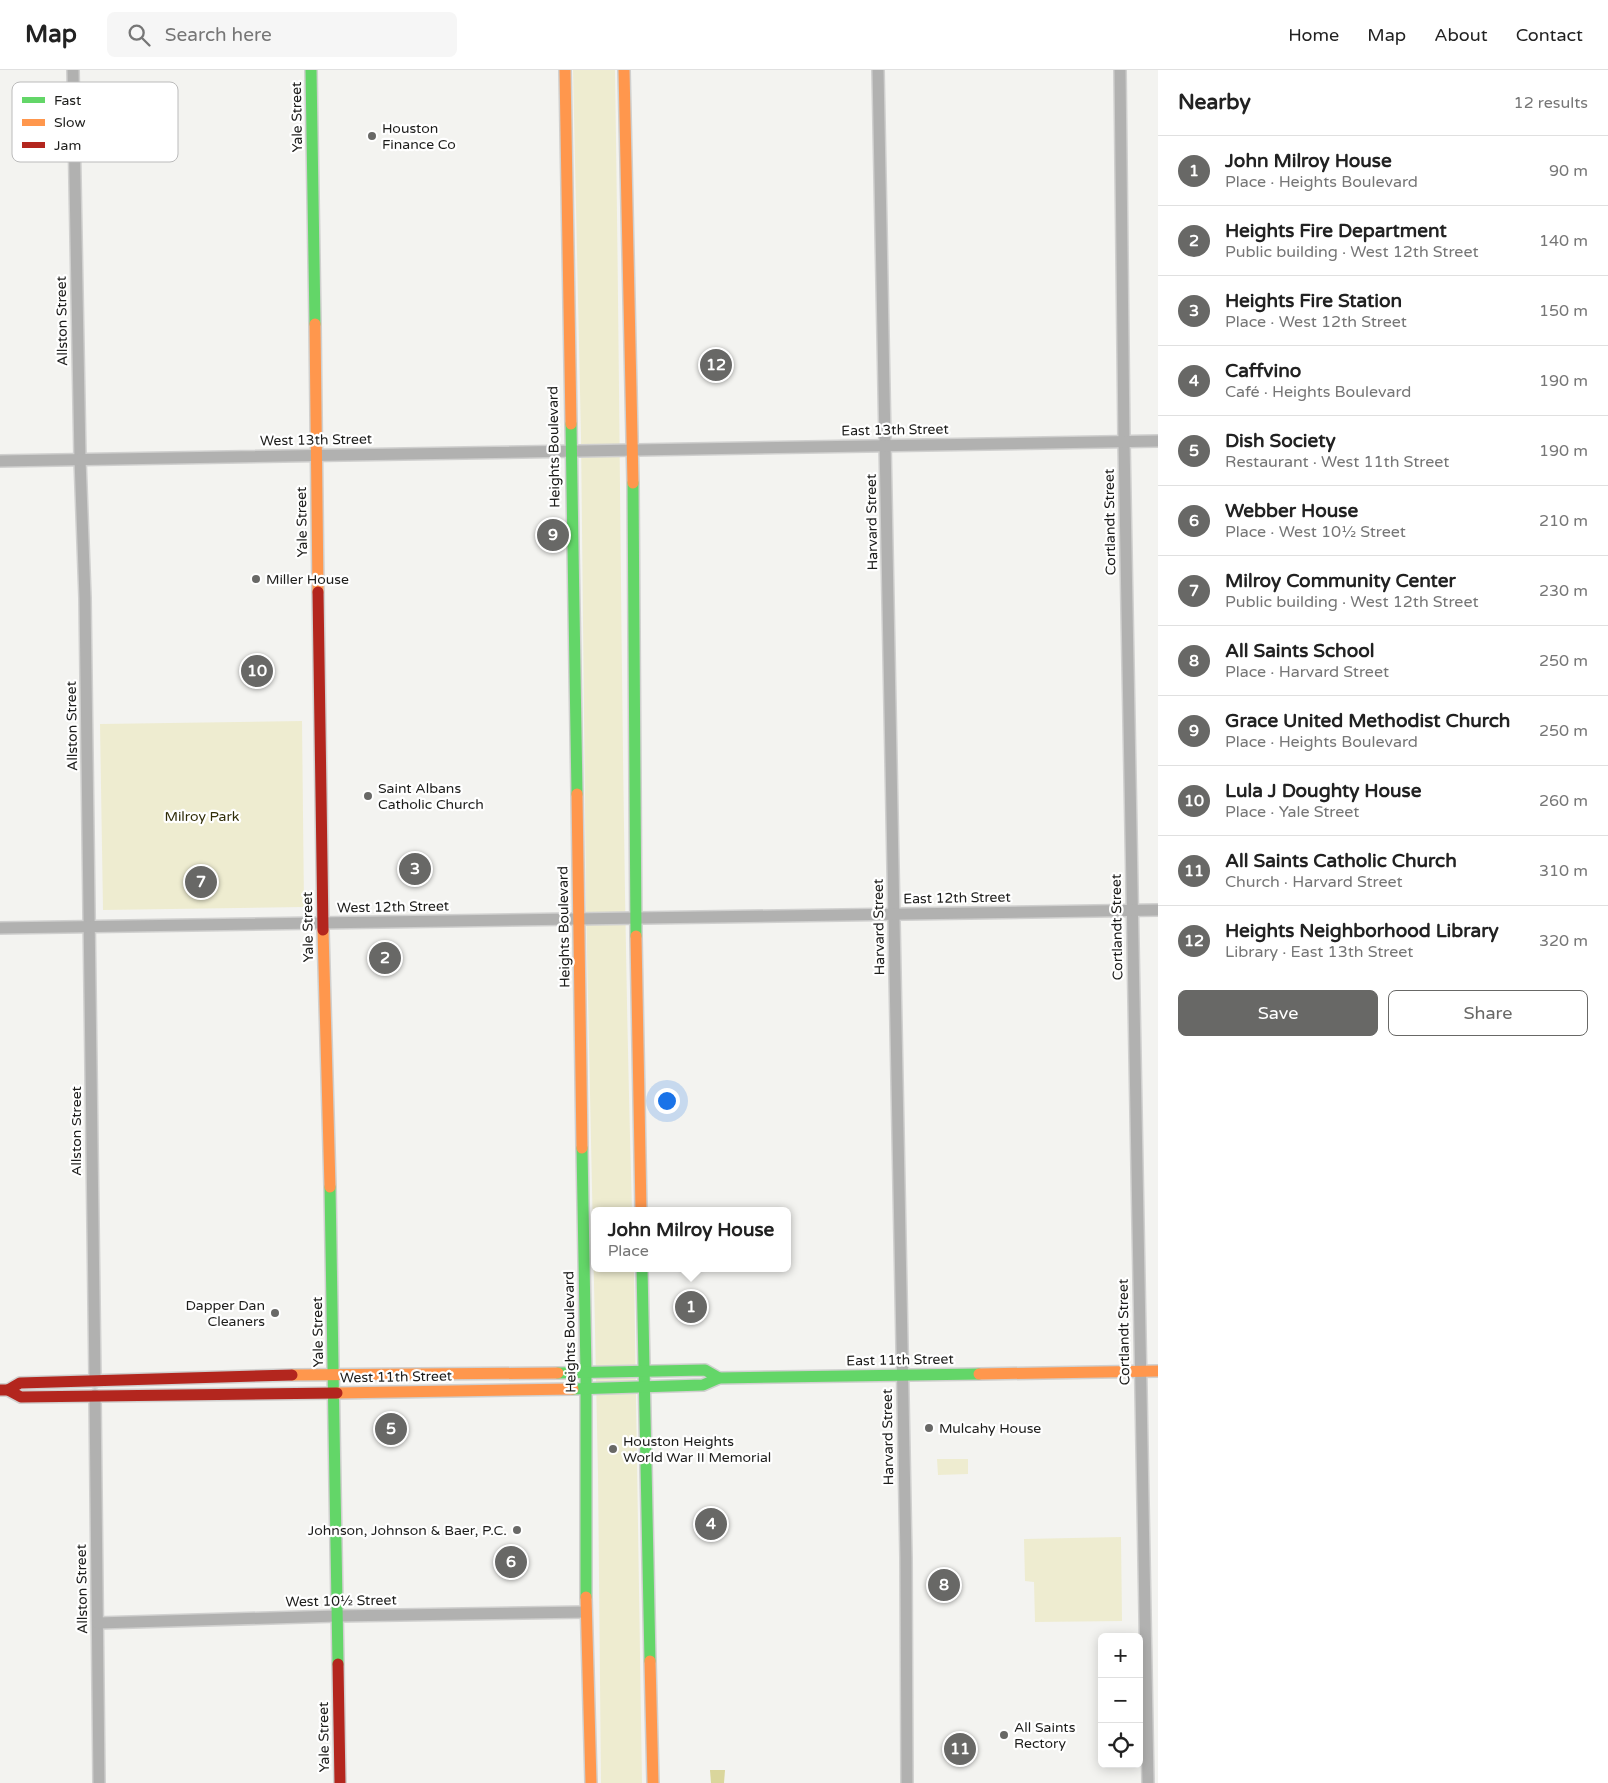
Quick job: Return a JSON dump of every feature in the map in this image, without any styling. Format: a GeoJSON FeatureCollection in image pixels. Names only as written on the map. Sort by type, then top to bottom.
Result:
{"type":"FeatureCollection","features":[{"type":"Feature","properties":{"kind":"main road","name":"Yale Street"},"geometry":{"type":"LineString","coordinates":[[311,70],[323,922],[334,1374],[340,1783]]}},
{"type":"Feature","properties":{"kind":"main road","name":"Heights Boulevard"},"geometry":{"type":"LineString","coordinates":[[565,70],[586,1373],[586,1612],[591,1783]]}},
{"type":"Feature","properties":{"kind":"main road"},"geometry":{"type":"LineString","coordinates":[[624,70],[634,450],[636,919],[641,1207]]}},
{"type":"Feature","properties":{"kind":"main road"},"geometry":{"type":"LineString","coordinates":[[642,1272],[653,1783]]}},
{"type":"Feature","properties":{"kind":"main road","name":"West 11th Street"},"geometry":{"type":"LineString","coordinates":[[4,1390],[20,1383],[212,1376],[586,1373],[705,1370],[719,1378]]}},
{"type":"Feature","properties":{"kind":"main road","name":"East 11th Street"},"geometry":{"type":"LineString","coordinates":[[644,1386],[703,1385],[719,1378],[1158,1370]]}},
{"type":"Feature","properties":{"kind":"main road","name":"West 11th Street"},"geometry":{"type":"LineString","coordinates":[[4,1390],[21,1396],[586,1389],[644,1386]]}},
{"type":"Feature","properties":{"kind":"street","name":"Harvard Street"},"geometry":{"type":"LineString","coordinates":[[878,70],[902,1374],[907,1783]]}},
{"type":"Feature","properties":{"kind":"street","name":"Cortlandt Street"},"geometry":{"type":"LineString","coordinates":[[1120,70],[1124,441],[1148,1783]]}},
{"type":"Feature","properties":{"kind":"street","name":"Allston Street"},"geometry":{"type":"LineString","coordinates":[[75,162],[80,460],[85,598],[94,1381]]}},
{"type":"Feature","properties":{"kind":"street","name":"East 13th Street"},"geometry":{"type":"LineString","coordinates":[[634,450],[1158,441]]}},
{"type":"Feature","properties":{"kind":"street","name":"West 13th Street"},"geometry":{"type":"LineString","coordinates":[[0,461],[634,450]]}},
{"type":"Feature","properties":{"kind":"street","name":"East 12th Street"},"geometry":{"type":"LineString","coordinates":[[636,919],[1158,910]]}},
{"type":"Feature","properties":{"kind":"street","name":"West 12th Street"},"geometry":{"type":"LineString","coordinates":[[0,928],[636,919]]}},
{"type":"Feature","properties":{"kind":"street","name":"Allston Street"},"geometry":{"type":"LineString","coordinates":[[95,1395],[98,1783]]}},
{"type":"Feature","properties":{"kind":"street","name":"West 10½ Street"},"geometry":{"type":"LineString","coordinates":[[98,1623],[338,1616],[586,1612]]}},
{"type":"Feature","properties":{"kind":"green space"},"geometry":{"type":"Polygon","coordinates":[[[573,70],[615,70],[623,783],[632,1207],[592,1207],[586,903],[581,436],[573,70]]]}},
{"type":"Feature","properties":{"kind":"green space","name":"Milroy Park"},"geometry":{"type":"Polygon","coordinates":[[[302,721],[304,907],[103,910],[100,724],[302,721]]]}},
{"type":"Feature","properties":{"kind":"green space"},"geometry":{"type":"Polygon","coordinates":[[[594,1272],[634,1272],[642,1783],[601,1783],[594,1272]]]}},
{"type":"Feature","properties":{"kind":"green space"},"geometry":{"type":"Polygon","coordinates":[[[937,1459],[968,1459],[968,1474],[938,1475],[937,1459]]]}},
{"type":"Feature","properties":{"kind":"green space"},"geometry":{"type":"Polygon","coordinates":[[[1121,1537],[1122,1621],[1035,1622],[1034,1582],[1025,1581],[1024,1539],[1121,1537]]]}},
{"type":"Feature","properties":{"kind":"shaded area"},"geometry":{"type":"Polygon","coordinates":[[[710,1770],[725,1770],[724,1783],[711,1783],[710,1770]]]}},
{"type":"Feature","properties":{"kind":"traffic: fast"},"geometry":{"type":"LineString","coordinates":[[311,70],[315,324]]}},
{"type":"Feature","properties":{"kind":"traffic: fast"},"geometry":{"type":"LineString","coordinates":[[571,424],[577,794]]}},
{"type":"Feature","properties":{"kind":"traffic: fast"},"geometry":{"type":"LineString","coordinates":[[633,483],[636,936]]}},
{"type":"Feature","properties":{"kind":"traffic: fast"},"geometry":{"type":"LineString","coordinates":[[582,1148],[586,1373],[586,1597]]}},
{"type":"Feature","properties":{"kind":"traffic: fast"},"geometry":{"type":"LineString","coordinates":[[330,1187],[338,1664]]}},
{"type":"Feature","properties":{"kind":"traffic: fast"},"geometry":{"type":"LineString","coordinates":[[642,1272],[650,1661]]}},
{"type":"Feature","properties":{"kind":"traffic: fast"},"geometry":{"type":"LineString","coordinates":[[558,1373],[705,1370],[719,1378]]}},
{"type":"Feature","properties":{"kind":"traffic: fast"},"geometry":{"type":"LineString","coordinates":[[573,1389],[703,1385],[719,1378],[979,1374]]}},
{"type":"Feature","properties":{"kind":"traffic: slow"},"geometry":{"type":"LineString","coordinates":[[565,70],[571,424]]}},
{"type":"Feature","properties":{"kind":"traffic: slow"},"geometry":{"type":"LineString","coordinates":[[624,70],[633,483]]}},
{"type":"Feature","properties":{"kind":"traffic: slow"},"geometry":{"type":"LineString","coordinates":[[315,324],[318,592]]}},
{"type":"Feature","properties":{"kind":"traffic: slow"},"geometry":{"type":"LineString","coordinates":[[577,794],[582,1148]]}},
{"type":"Feature","properties":{"kind":"traffic: slow"},"geometry":{"type":"LineString","coordinates":[[323,930],[330,1187]]}},
{"type":"Feature","properties":{"kind":"traffic: slow"},"geometry":{"type":"LineString","coordinates":[[636,936],[641,1207]]}},
{"type":"Feature","properties":{"kind":"traffic: slow"},"geometry":{"type":"LineString","coordinates":[[979,1374],[1158,1371]]}},
{"type":"Feature","properties":{"kind":"traffic: slow"},"geometry":{"type":"LineString","coordinates":[[292,1375],[558,1373]]}},
{"type":"Feature","properties":{"kind":"traffic: slow"},"geometry":{"type":"LineString","coordinates":[[337,1393],[573,1389]]}},
{"type":"Feature","properties":{"kind":"traffic: slow"},"geometry":{"type":"LineString","coordinates":[[586,1597],[591,1783]]}},
{"type":"Feature","properties":{"kind":"traffic: slow"},"geometry":{"type":"LineString","coordinates":[[650,1661],[653,1783]]}},
{"type":"Feature","properties":{"kind":"traffic: jam"},"geometry":{"type":"LineString","coordinates":[[318,592],[323,930]]}},
{"type":"Feature","properties":{"kind":"traffic: jam"},"geometry":{"type":"LineString","coordinates":[[8,1390],[20,1383],[292,1375]]}},
{"type":"Feature","properties":{"kind":"traffic: jam"},"geometry":{"type":"LineString","coordinates":[[0,1390],[8,1390],[21,1397],[337,1393]]}},
{"type":"Feature","properties":{"kind":"traffic: jam"},"geometry":{"type":"LineString","coordinates":[[338,1664],[340,1783]]}},
{"type":"Feature","properties":{"kind":"place","name":"Houston Finance Co"},"geometry":{"type":"Point","coordinates":[372,136]}},
{"type":"Feature","properties":{"kind":"place","name":"Heights Neighborhood Library"},"geometry":{"type":"Point","coordinates":[716,365]}},
{"type":"Feature","properties":{"kind":"place","name":"Grace United Methodist Church"},"geometry":{"type":"Point","coordinates":[553,535]}},
{"type":"Feature","properties":{"kind":"place","name":"Miller House"},"geometry":{"type":"Point","coordinates":[256,579]}},
{"type":"Feature","properties":{"kind":"place","name":"Lula J Doughty House"},"geometry":{"type":"Point","coordinates":[257,671]}},
{"type":"Feature","properties":{"kind":"place","name":"Saint Albans Catholic Church"},"geometry":{"type":"Point","coordinates":[368,796]}},
{"type":"Feature","properties":{"kind":"place","name":"Heights Fire Station"},"geometry":{"type":"Point","coordinates":[415,869]}},
{"type":"Feature","properties":{"kind":"place","name":"Milroy Community Center"},"geometry":{"type":"Point","coordinates":[201,882]}},
{"type":"Feature","properties":{"kind":"place","name":"Heights Fire Department"},"geometry":{"type":"Point","coordinates":[385,958]}},
{"type":"Feature","properties":{"kind":"place","name":"John Milroy House"},"geometry":{"type":"Point","coordinates":[691,1307]}},
{"type":"Feature","properties":{"kind":"place","name":"Dapper Dan Cleaners"},"geometry":{"type":"Point","coordinates":[275,1313]}},
{"type":"Feature","properties":{"kind":"place","name":"Mulcahy House"},"geometry":{"type":"Point","coordinates":[929,1428]}},
{"type":"Feature","properties":{"kind":"place","name":"Dish Society"},"geometry":{"type":"Point","coordinates":[391,1429]}},
{"type":"Feature","properties":{"kind":"place","name":"Houston Heights World War II Memorial"},"geometry":{"type":"Point","coordinates":[613,1449]}},
{"type":"Feature","properties":{"kind":"place","name":"Caffvino"},"geometry":{"type":"Point","coordinates":[711,1524]}},
{"type":"Feature","properties":{"kind":"place","name":"Johnson, Johnson & Baer, P.C."},"geometry":{"type":"Point","coordinates":[517,1530]}},
{"type":"Feature","properties":{"kind":"place","name":"Webber House"},"geometry":{"type":"Point","coordinates":[511,1562]}},
{"type":"Feature","properties":{"kind":"place","name":"All Saints School"},"geometry":{"type":"Point","coordinates":[944,1585]}},
{"type":"Feature","properties":{"kind":"place","name":"All Saints Rectory"},"geometry":{"type":"Point","coordinates":[1004,1735]}},
{"type":"Feature","properties":{"kind":"place","name":"All Saints Catholic Church"},"geometry":{"type":"Point","coordinates":[960,1749]}}]}
